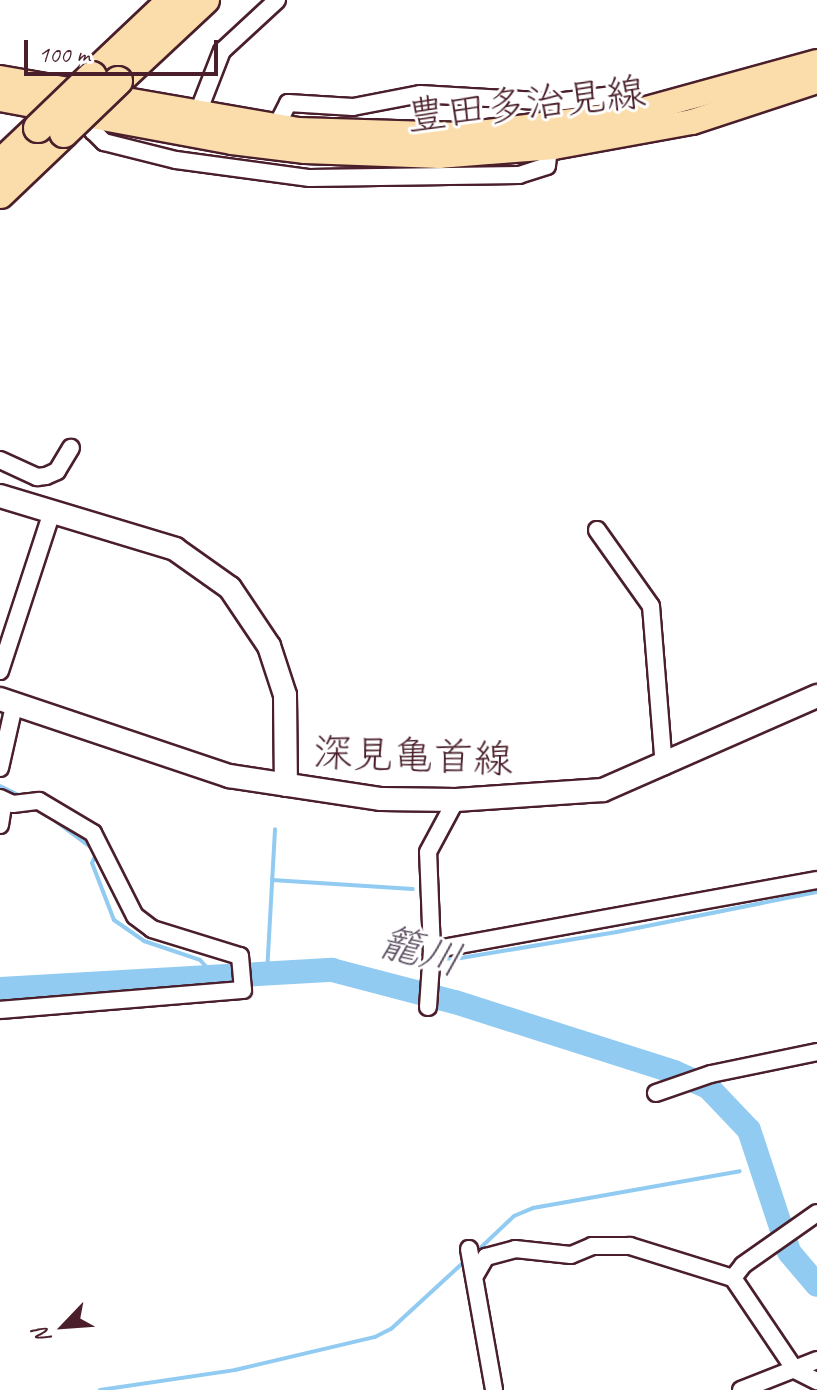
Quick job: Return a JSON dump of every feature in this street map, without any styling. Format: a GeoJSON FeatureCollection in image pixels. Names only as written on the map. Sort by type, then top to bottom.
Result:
{"type":"FeatureCollection","features":[{"type":"Feature","properties":{"kind":"highway"},"geometry":{"type":"LineString","coordinates":[[98,77],[156,0]]}},
{"type":"Feature","properties":{"kind":"highway"},"geometry":{"type":"LineString","coordinates":[[0,164],[41,132],[172,0]]}},
{"type":"Feature","properties":{"kind":"highway"},"geometry":{"type":"LineString","coordinates":[[98,77],[205,0]]}},
{"type":"Feature","properties":{"kind":"highway"},"geometry":{"type":"LineString","coordinates":[[0,194],[41,132]]}},
{"type":"Feature","properties":{"kind":"main road","name":"豊田多治見線"},"geometry":{"type":"LineString","coordinates":[[0,78],[276,127],[463,135],[628,114],[817,62]]}},
{"type":"Feature","properties":{"kind":"main road","name":"豊田多治見線"},"geometry":{"type":"LineString","coordinates":[[0,99],[97,118],[305,151],[439,156],[549,147],[705,119],[817,81]]}},
{"type":"Feature","properties":{"kind":"main road"},"geometry":{"type":"LineString","coordinates":[[0,496],[175,549],[230,588],[269,646],[285,695],[286,785]]}},
{"type":"Feature","properties":{"kind":"main road","name":"深見亀首線"},"geometry":{"type":"LineString","coordinates":[[7,702],[190,765],[286,785],[381,799],[456,800],[603,790],[664,766],[817,696]]}},
{"type":"Feature","properties":{"kind":"street"},"geometry":{"type":"LineString","coordinates":[[197,115],[222,51],[277,0]]}},
{"type":"Feature","properties":{"kind":"street"},"geometry":{"type":"LineString","coordinates":[[276,127],[288,103],[353,107],[420,94],[556,102],[613,95],[628,114]]}},
{"type":"Feature","properties":{"kind":"street"},"geometry":{"type":"LineString","coordinates":[[0,460],[46,476],[57,471],[71,448]]}},
{"type":"Feature","properties":{"kind":"street"},"geometry":{"type":"LineString","coordinates":[[0,671],[52,512]]}},
{"type":"Feature","properties":{"kind":"street"},"geometry":{"type":"LineString","coordinates":[[597,530],[651,606],[664,766]]}},
{"type":"Feature","properties":{"kind":"street"},"geometry":{"type":"LineString","coordinates":[[0,768],[7,702]]}},
{"type":"Feature","properties":{"kind":"street"},"geometry":{"type":"LineString","coordinates":[[427,1005],[432,950],[428,852],[456,800]]}},
{"type":"Feature","properties":{"kind":"street"},"geometry":{"type":"LineString","coordinates":[[0,825],[6,801],[39,801],[93,833],[125,903],[152,929],[240,956],[243,990],[0,1010]]}},
{"type":"Feature","properties":{"kind":"street"},"geometry":{"type":"LineString","coordinates":[[432,950],[817,880]]}},
{"type":"Feature","properties":{"kind":"street"},"geometry":{"type":"LineString","coordinates":[[656,1093],[711,1074],[817,1052]]}},
{"type":"Feature","properties":{"kind":"street"},"geometry":{"type":"LineString","coordinates":[[733,1278],[817,1213]]}},
{"type":"Feature","properties":{"kind":"street"},"geometry":{"type":"LineString","coordinates":[[475,1270],[486,1257],[515,1249],[571,1255],[592,1246],[630,1246],[733,1278],[795,1370],[817,1381]]}},
{"type":"Feature","properties":{"kind":"street"},"geometry":{"type":"LineString","coordinates":[[469,1249],[494,1390]]}},
{"type":"Feature","properties":{"kind":"street"},"geometry":{"type":"LineString","coordinates":[[741,1390],[817,1360]]}},
{"type":"Feature","properties":{"kind":"waterway"},"geometry":{"type":"LineString","coordinates":[[0,786],[23,797]]}},
{"type":"Feature","properties":{"kind":"waterway"},"geometry":{"type":"LineString","coordinates":[[46,814],[97,852],[92,863],[114,920],[144,941],[200,960],[214,975]]}},
{"type":"Feature","properties":{"kind":"waterway"},"geometry":{"type":"LineString","coordinates":[[267,973],[275,829]]}},
{"type":"Feature","properties":{"kind":"waterway"},"geometry":{"type":"LineString","coordinates":[[272,880],[413,889]]}},
{"type":"Feature","properties":{"kind":"waterway"},"geometry":{"type":"LineString","coordinates":[[438,958],[455,959],[617,932],[817,892]]}},
{"type":"Feature","properties":{"kind":"waterway","name":"籠川"},"geometry":{"type":"LineString","coordinates":[[0,989],[332,970],[455,1002],[674,1072],[708,1087],[749,1130],[789,1252],[817,1285]]}},
{"type":"Feature","properties":{"kind":"waterway"},"geometry":{"type":"LineString","coordinates":[[474,1254],[514,1216],[533,1208],[740,1171]]}},
{"type":"Feature","properties":{"kind":"waterway"},"geometry":{"type":"LineString","coordinates":[[100,1390],[235,1370],[375,1337],[391,1329],[467,1259]]}}]}
